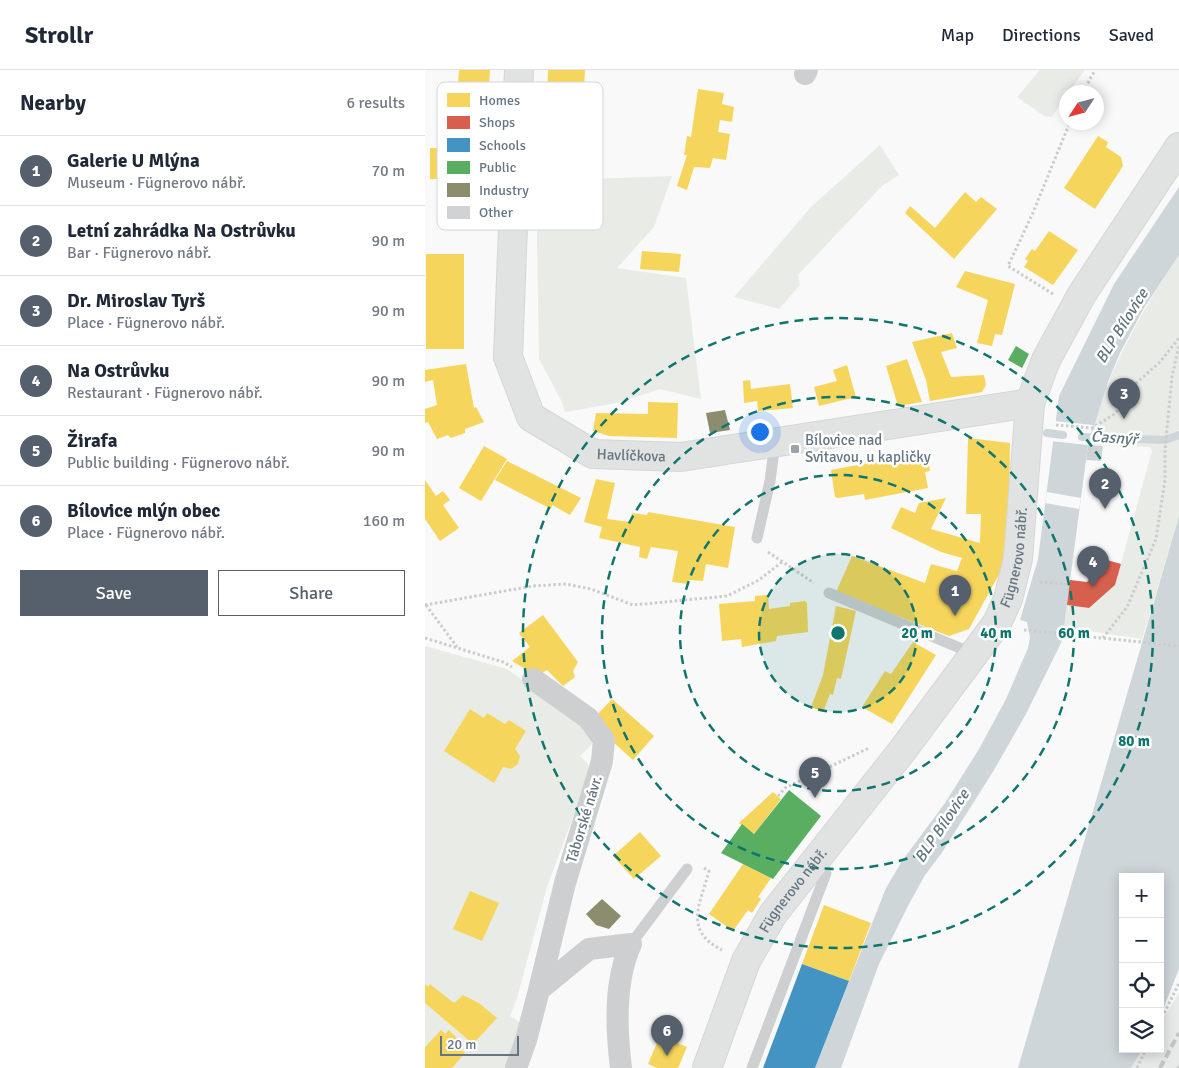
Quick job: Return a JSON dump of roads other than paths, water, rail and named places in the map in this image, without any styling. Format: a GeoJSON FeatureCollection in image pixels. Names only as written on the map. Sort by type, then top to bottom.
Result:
{"type":"FeatureCollection","features":[{"type":"Feature","properties":{"kind":"main road","name":"Fügnerovo nábř."},"geometry":{"type":"LineString","coordinates":[[707,1068],[746,961],[773,914],[997,623],[1008,599],[1015,574],[1030,403],[1046,360],[1082,294],[1179,147]]}},
{"type":"Feature","properties":{"kind":"main road","name":"Havlíčkova"},"geometry":{"type":"LineString","coordinates":[[513,230],[508,357],[531,417],[593,454],[681,457],[1030,403]]}},
{"type":"Feature","properties":{"kind":"street","name":"Táborské návr."},"geometry":{"type":"LineString","coordinates":[[516,1068],[526,1040],[565,883],[601,761],[604,740],[588,718],[533,678]]}},
{"type":"Feature","properties":{"kind":"street"},"geometry":{"type":"LineString","coordinates":[[539,990],[589,949],[631,944]]}},
{"type":"Feature","properties":{"kind":"street"},"geometry":{"type":"LineString","coordinates":[[621,1068],[618,1003],[624,959],[631,944]]}},
{"type":"Feature","properties":{"kind":"lane"},"geometry":{"type":"LineString","coordinates":[[757,538],[770,481],[775,441]]}},
{"type":"Feature","properties":{"kind":"lane"},"geometry":{"type":"LineString","coordinates":[[829,593],[974,654]]}},
{"type":"Feature","properties":{"kind":"lane"},"geometry":{"type":"LineString","coordinates":[[752,1068],[826,873],[818,857]]}},
{"type":"Feature","properties":{"kind":"lane"},"geometry":{"type":"LineString","coordinates":[[631,944],[684,873]]}},
{"type":"Feature","properties":{"kind":"water","name":"BLP Bílovice"},"geometry":{"type":"Polygon","coordinates":[[[1179,187],[1179,255],[1144,308],[1120,353],[1108,382],[1088,445],[1062,641],[1026,714],[994,770],[941,854],[925,875],[909,904],[879,964],[841,1068],[815,1068],[886,888],[902,861],[945,803],[979,749],[1006,699],[1028,648],[1030,638],[1027,622],[1020,620],[1038,559],[1059,396],[1114,284],[1179,187]]]}},
{"type":"Feature","properties":{"kind":"water"},"geometry":{"type":"Polygon","coordinates":[[[1179,516],[1179,969],[1164,1007],[1164,873],[1119,873],[1119,1053],[1140,1053],[1131,1068],[1018,1068],[1179,516]]]}},
{"type":"Feature","properties":{"kind":"waterway","name":"Časnýř"},"geometry":{"type":"LineString","coordinates":[[1047,433],[1063,435]]}},
{"type":"Feature","properties":{"kind":"waterway","name":"Časnýř"},"geometry":{"type":"LineString","coordinates":[[1082,437],[1165,440],[1179,435]]}},
{"type":"Feature","properties":{"kind":"railway"},"geometry":{"type":"LineString","coordinates":[[1160,1068],[1179,1033]]}},
{"type":"Feature","properties":{"kind":"place","name":"Dr. Miroslav Tyrš"},"geometry":{"type":"Point","coordinates":[1124,419]}},
{"type":"Feature","properties":{"kind":"place","name":"Bílovice nad Svitavou, u kapličky"},"geometry":{"type":"Point","coordinates":[795,449]}},
{"type":"Feature","properties":{"kind":"place","name":"Letní zahrádka Na Ostrůvku"},"geometry":{"type":"Point","coordinates":[1105,509]}},
{"type":"Feature","properties":{"kind":"place","name":"Na Ostrůvku"},"geometry":{"type":"Point","coordinates":[1093,587]}},
{"type":"Feature","properties":{"kind":"place","name":"Galerie U Mlýna"},"geometry":{"type":"Point","coordinates":[955,616]}},
{"type":"Feature","properties":{"kind":"place","name":"Žirafa"},"geometry":{"type":"Point","coordinates":[815,798]}},
{"type":"Feature","properties":{"kind":"place","name":"Bílovice mlýn obec"},"geometry":{"type":"Point","coordinates":[667,1056]}}]}
